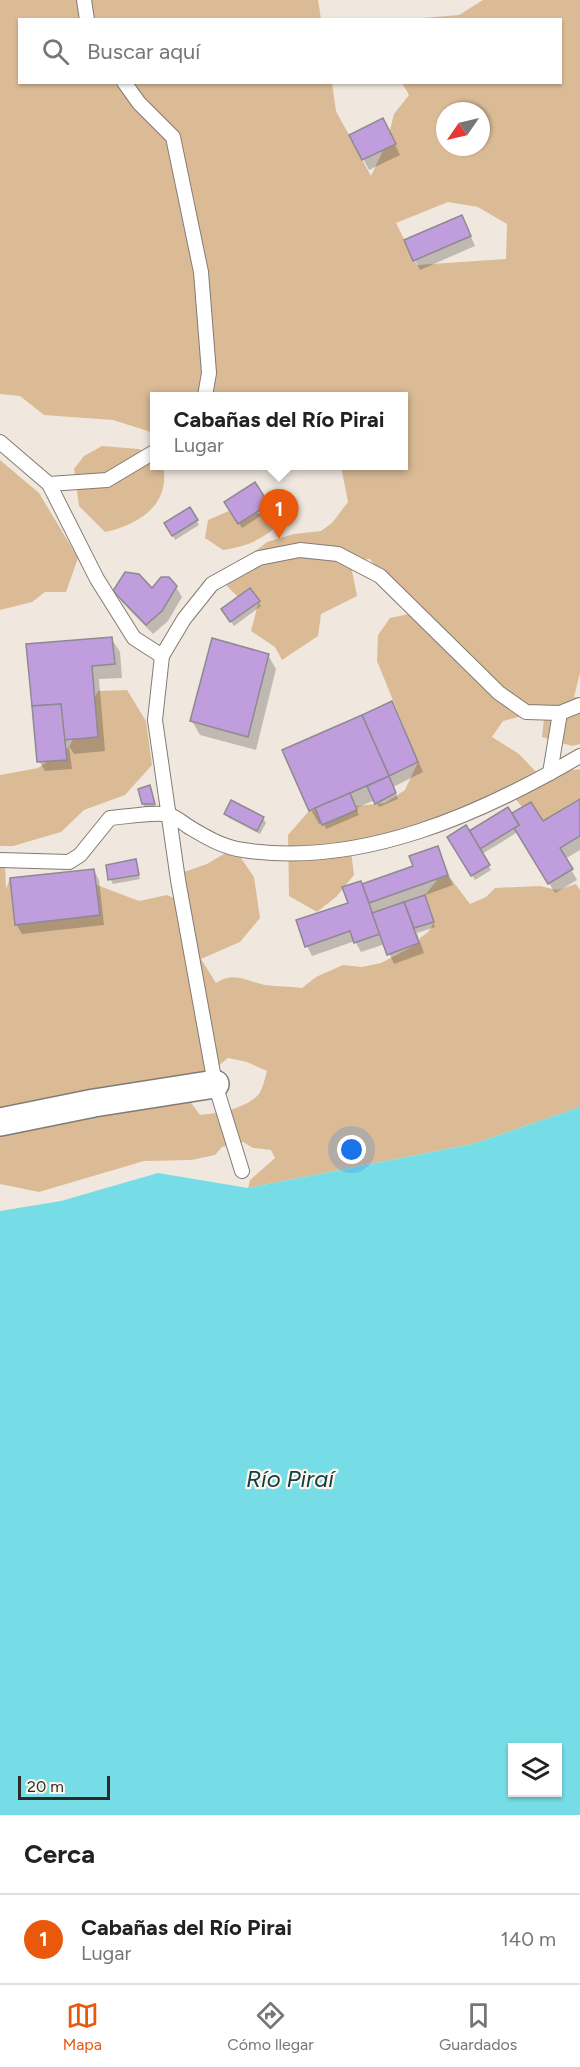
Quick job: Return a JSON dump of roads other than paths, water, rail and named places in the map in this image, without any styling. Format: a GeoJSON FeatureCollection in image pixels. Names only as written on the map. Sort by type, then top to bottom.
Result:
{"type":"FeatureCollection","features":[{"type":"Feature","properties":{"kind":"street"},"geometry":{"type":"LineString","coordinates":[[0,1122],[214,1084]]}},
{"type":"Feature","properties":{"kind":"lane"},"geometry":{"type":"LineString","coordinates":[[84,0],[87,18]]}},
{"type":"Feature","properties":{"kind":"lane"},"geometry":{"type":"LineString","coordinates":[[125,84],[139,103],[173,137],[201,272],[209,373],[206,392]]}},
{"type":"Feature","properties":{"kind":"lane"},"geometry":{"type":"LineString","coordinates":[[0,442],[49,484],[97,579],[134,638],[162,656]]}},
{"type":"Feature","properties":{"kind":"lane"},"geometry":{"type":"LineString","coordinates":[[49,484],[107,480],[150,454]]}},
{"type":"Feature","properties":{"kind":"lane"},"geometry":{"type":"LineString","coordinates":[[242,1171],[214,1084],[168,814],[155,720],[162,656],[184,619],[212,584],[259,558],[300,550],[339,554],[380,576],[499,693],[526,712],[560,713],[580,705]]}},
{"type":"Feature","properties":{"kind":"lane"},"geometry":{"type":"LineString","coordinates":[[550,774],[560,713]]}},
{"type":"Feature","properties":{"kind":"lane"},"geometry":{"type":"LineString","coordinates":[[0,860],[69,862],[80,855],[110,818],[168,814],[211,840],[232,848],[276,855],[367,846],[431,826],[501,798],[550,774],[580,756]]}},
{"type":"Feature","properties":{"kind":"water","name":"Río Piraí"},"geometry":{"type":"Polygon","coordinates":[[[580,1107],[580,1815],[0,1815],[0,1211],[61,1201],[158,1173],[248,1188],[473,1144],[580,1107]]]}},
{"type":"Feature","properties":{"kind":"place","name":"Cabañas del Río Pirai"},"geometry":{"type":"Point","coordinates":[279,539]}}]}
